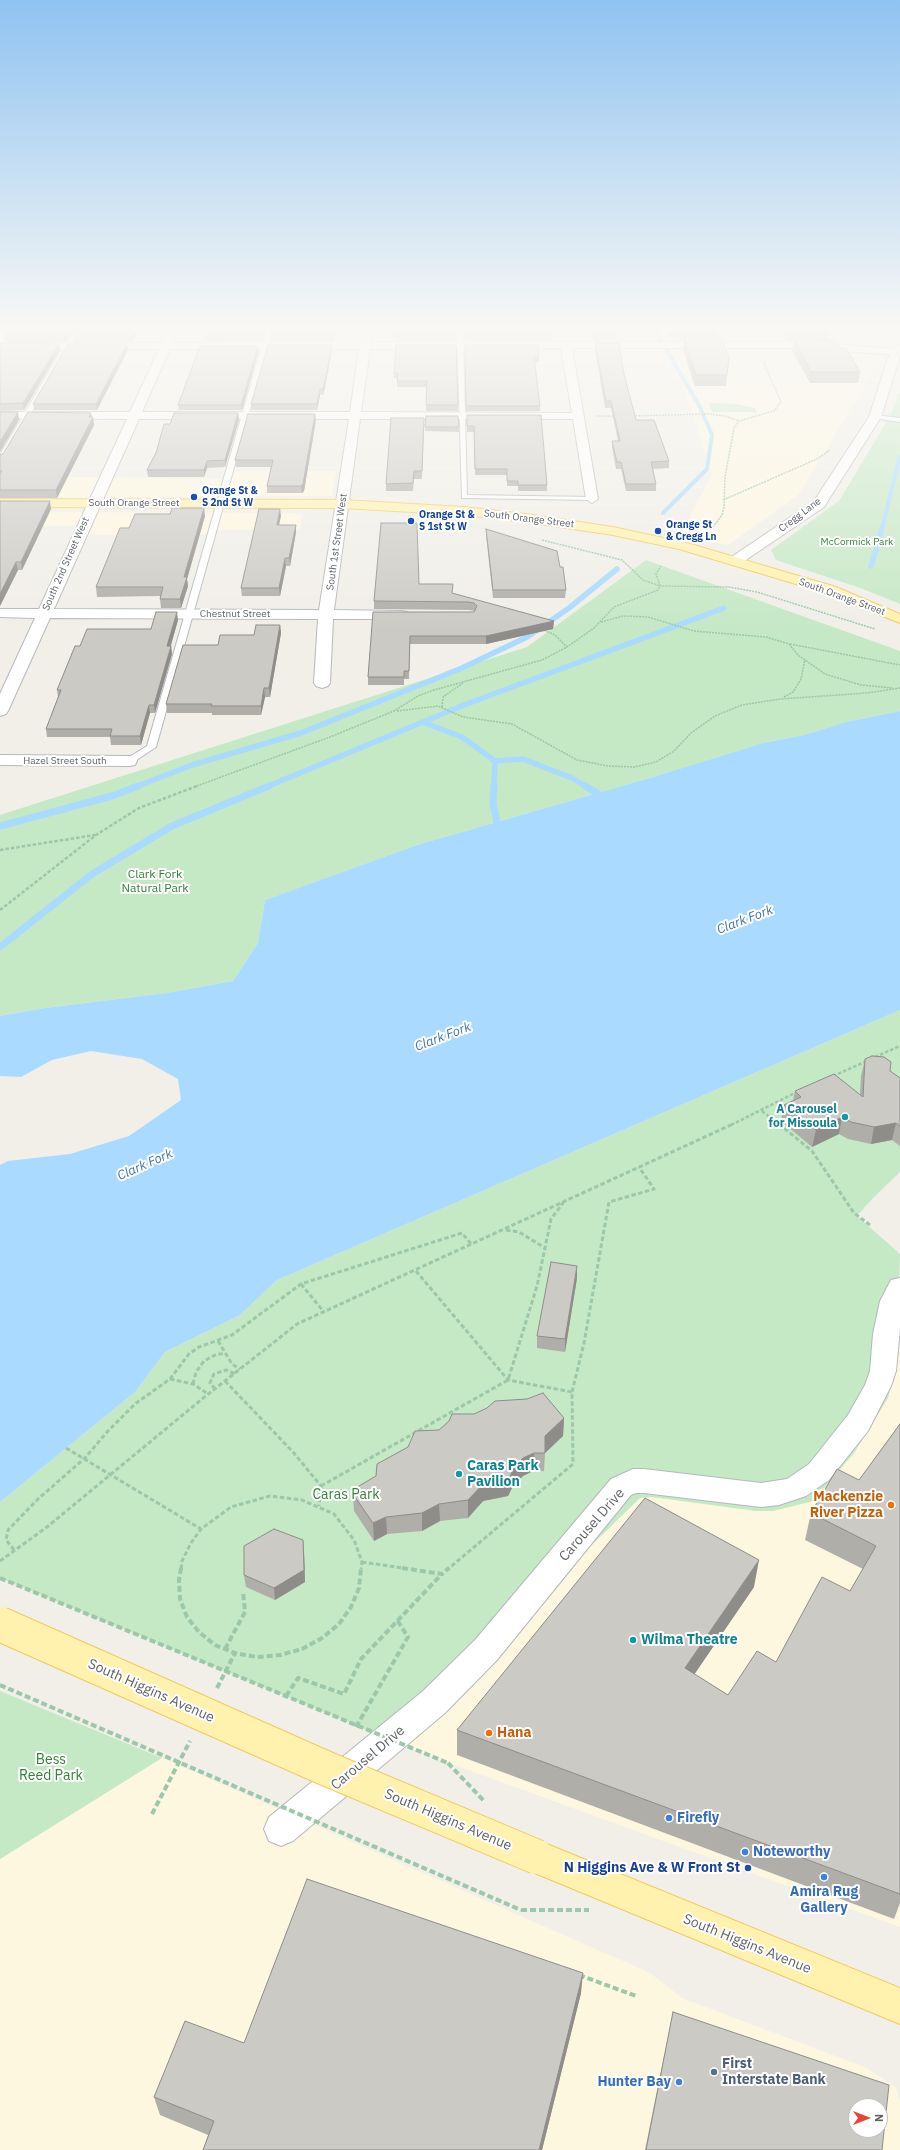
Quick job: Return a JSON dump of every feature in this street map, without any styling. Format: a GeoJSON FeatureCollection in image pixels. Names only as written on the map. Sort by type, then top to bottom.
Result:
{"type":"FeatureCollection","features":[{"type":"Feature","properties":{"kind":"main road","name":"South Orange Street"},"geometry":{"type":"LineString","coordinates":[[0,503],[343,504],[464,511],[575,525],[682,546],[735,561],[831,590],[900,619]]}},
{"type":"Feature","properties":{"kind":"main road","name":"South Higgins Avenue"},"geometry":{"type":"LineString","coordinates":[[0,1624],[325,1768],[900,2006]]}},
{"type":"Feature","properties":{"kind":"street","name":"South 2nd Street West"},"geometry":{"type":"LineString","coordinates":[[0,711],[128,431]]}},
{"type":"Feature","properties":{"kind":"street","name":"South 1st Street West"},"geometry":{"type":"LineString","coordinates":[[322,683],[326,615],[343,504],[352,431]]}},
{"type":"Feature","properties":{"kind":"street"},"geometry":{"type":"LineString","coordinates":[[581,431],[592,499]]}},
{"type":"Feature","properties":{"kind":"street","name":"Cregg Lane"},"geometry":{"type":"LineString","coordinates":[[735,561],[819,504],[866,431]]}},
{"type":"Feature","properties":{"kind":"street","name":"Chestnut Street"},"geometry":{"type":"LineString","coordinates":[[0,613],[415,615]]}},
{"type":"Feature","properties":{"kind":"street","name":"Hazel Street South"},"geometry":{"type":"LineString","coordinates":[[0,760],[130,761]]}},
{"type":"Feature","properties":{"kind":"street","name":"Carousel Drive"},"geometry":{"type":"LineString","coordinates":[[281,1829],[391,1740],[445,1691],[486,1650],[621,1487],[633,1481],[644,1481],[761,1495],[779,1493],[796,1488],[819,1472],[858,1423],[878,1386],[884,1371],[886,1334],[898,1297]]}},
{"type":"Feature","properties":{"kind":"lane"},"geometry":{"type":"LineString","coordinates":[[0,461],[16,431]]}},
{"type":"Feature","properties":{"kind":"lane"},"geometry":{"type":"LineString","coordinates":[[130,761],[151,747],[241,431]]}},
{"type":"Feature","properties":{"kind":"lane"},"geometry":{"type":"LineString","coordinates":[[462,431],[464,497],[592,499]]}},
{"type":"Feature","properties":{"kind":"path"},"geometry":{"type":"LineString","coordinates":[[713,527],[722,515],[732,431]]}},
{"type":"Feature","properties":{"kind":"path"},"geometry":{"type":"LineString","coordinates":[[723,500],[817,459],[836,447]]}},
{"type":"Feature","properties":{"kind":"path"},"geometry":{"type":"LineString","coordinates":[[536,538],[622,560],[643,580],[660,586],[729,587],[757,592],[877,630]]}},
{"type":"Feature","properties":{"kind":"path"},"geometry":{"type":"LineString","coordinates":[[660,586],[656,574],[661,566]]}},
{"type":"Feature","properties":{"kind":"path"},"geometry":{"type":"LineString","coordinates":[[0,910],[96,835],[139,808],[272,757],[330,738],[394,711],[418,696],[542,660],[567,647],[600,622],[614,607],[650,595],[658,590],[660,586]]}},
{"type":"Feature","properties":{"kind":"path"},"geometry":{"type":"LineString","coordinates":[[600,622],[623,616],[637,616],[714,634],[766,637],[789,644],[900,665]]}},
{"type":"Feature","properties":{"kind":"path"},"geometry":{"type":"LineString","coordinates":[[537,628],[555,635],[567,647]]}},
{"type":"Feature","properties":{"kind":"path"},"geometry":{"type":"LineString","coordinates":[[789,644],[798,655],[825,674],[861,685],[899,688]]}},
{"type":"Feature","properties":{"kind":"path"},"geometry":{"type":"LineString","coordinates":[[782,698],[793,692],[801,679],[805,660]]}},
{"type":"Feature","properties":{"kind":"path"},"geometry":{"type":"LineString","coordinates":[[443,708],[441,704],[443,697],[464,682]]}},
{"type":"Feature","properties":{"kind":"path"},"geometry":{"type":"LineString","coordinates":[[394,711],[430,706],[443,708],[463,717],[512,724],[548,746],[577,760],[608,766],[634,767],[656,762],[674,751],[691,733],[715,716],[742,705],[782,698],[867,693],[899,688]]}},
{"type":"Feature","properties":{"kind":"path"},"geometry":{"type":"LineString","coordinates":[[0,850],[96,835]]}},
{"type":"Feature","properties":{"kind":"path"},"geometry":{"type":"LineString","coordinates":[[830,1077],[900,1046]]}},
{"type":"Feature","properties":{"kind":"path"},"geometry":{"type":"LineString","coordinates":[[0,1561],[47,1526],[208,1394],[297,1324],[506,1230],[762,1111],[802,1090]]}},
{"type":"Feature","properties":{"kind":"path"},"geometry":{"type":"LineString","coordinates":[[762,1111],[812,1151],[854,1213],[870,1225]]}},
{"type":"Feature","properties":{"kind":"path"},"geometry":{"type":"LineString","coordinates":[[286,1696],[298,1678],[344,1694],[361,1659],[442,1574],[573,1464],[572,1392],[584,1344],[610,1202],[654,1189],[639,1167]]}},
{"type":"Feature","properties":{"kind":"path"},"geometry":{"type":"LineString","coordinates":[[321,1486],[508,1380],[537,1286],[551,1219],[564,1203]]}},
{"type":"Feature","properties":{"kind":"path"},"geometry":{"type":"LineString","coordinates":[[506,1230],[519,1232],[545,1248]]}},
{"type":"Feature","properties":{"kind":"path"},"geometry":{"type":"LineString","coordinates":[[14,1550],[6,1540],[8,1530],[38,1499],[85,1458],[107,1432],[135,1404],[170,1379],[189,1354],[199,1347],[232,1335],[269,1306],[301,1284],[462,1233],[472,1245]]}},
{"type":"Feature","properties":{"kind":"path"},"geometry":{"type":"LineString","coordinates":[[416,1271],[508,1380],[572,1392]]}},
{"type":"Feature","properties":{"kind":"path"},"geometry":{"type":"LineString","coordinates":[[301,1284],[324,1312]]}},
{"type":"Feature","properties":{"kind":"path"},"geometry":{"type":"LineString","coordinates":[[218,1340],[232,1364],[240,1369]]}},
{"type":"Feature","properties":{"kind":"path"},"geometry":{"type":"LineString","coordinates":[[193,1384],[196,1372],[204,1361],[217,1354],[226,1354]]}},
{"type":"Feature","properties":{"kind":"path"},"geometry":{"type":"LineString","coordinates":[[215,1389],[210,1384],[214,1374],[226,1370],[235,1374]]}},
{"type":"Feature","properties":{"kind":"path"},"geometry":{"type":"LineString","coordinates":[[170,1379],[193,1384],[208,1394]]}},
{"type":"Feature","properties":{"kind":"path"},"geometry":{"type":"LineString","coordinates":[[225,1381],[293,1452],[321,1486],[319,1506]]}},
{"type":"Feature","properties":{"kind":"path"},"geometry":{"type":"LineString","coordinates":[[66,1448],[201,1528]]}},
{"type":"Feature","properties":{"kind":"path"},"geometry":{"type":"LineString","coordinates":[[270,1496],[302,1500],[319,1506],[334,1514],[345,1526],[354,1540],[362,1562],[359,1588],[351,1607],[338,1624],[322,1638],[302,1649],[280,1655],[257,1657],[235,1653],[215,1645],[199,1632],[187,1617],[180,1599],[178,1580],[182,1560],[191,1542],[201,1528],[231,1507],[248,1500],[270,1496]]}},
{"type":"Feature","properties":{"kind":"path"},"geometry":{"type":"LineString","coordinates":[[362,1562],[442,1574]]}},
{"type":"Feature","properties":{"kind":"path"},"geometry":{"type":"LineString","coordinates":[[0,1578],[448,1763]]}},
{"type":"Feature","properties":{"kind":"path"},"geometry":{"type":"LineString","coordinates":[[225,1649],[245,1612],[242,1595],[243,1592]]}},
{"type":"Feature","properties":{"kind":"path"},"geometry":{"type":"LineString","coordinates":[[365,1711],[408,1637],[397,1620]]}},
{"type":"Feature","properties":{"kind":"path"},"geometry":{"type":"LineString","coordinates":[[0,1685],[521,1910]]}},
{"type":"Feature","properties":{"kind":"path"},"geometry":{"type":"LineString","coordinates":[[570,1972],[636,1996]]}},
{"type":"Feature","properties":{"kind":"shaded area"},"geometry":{"type":"Polygon","coordinates":[[[698,431],[837,431],[799,494],[728,545],[679,537],[712,475],[698,431]]]}},
{"type":"Feature","properties":{"kind":"shaded area"},"geometry":{"type":"Polygon","coordinates":[[[230,471],[336,471],[332,496],[0,498],[0,476],[228,479],[230,471]]]}},
{"type":"Feature","properties":{"kind":"shaded area"},"geometry":{"type":"Polygon","coordinates":[[[0,512],[302,514],[300,529],[213,530],[212,534],[79,535],[83,526],[0,526],[0,512]]]}},
{"type":"Feature","properties":{"kind":"shaded area"},"geometry":{"type":"Polygon","coordinates":[[[900,1348],[900,1927],[452,1764],[391,1740],[640,1498],[652,1497],[756,1511],[773,1511],[813,1501],[854,1453],[888,1398],[900,1348]]]}},
{"type":"Feature","properties":{"kind":"shaded area"},"geometry":{"type":"Polygon","coordinates":[[[162,1758],[650,1973],[682,1998],[867,2068],[896,2088],[900,2101],[900,2150],[0,2150],[0,1859],[162,1758]]]}},
{"type":"Feature","properties":{"kind":"green space","name":"McCormick Park"},"geometry":{"type":"Polygon","coordinates":[[[881,431],[900,431],[900,604],[863,589],[776,560],[771,550],[839,501],[881,431]]]}},
{"type":"Feature","properties":{"kind":"green space","name":"Clark Fork Natural Park"},"geometry":{"type":"Polygon","coordinates":[[[646,560],[900,651],[900,711],[846,722],[804,735],[763,743],[653,777],[417,845],[265,900],[258,943],[233,981],[167,993],[45,1008],[0,1016],[0,815],[527,647],[646,560]]]}},
{"type":"Feature","properties":{"kind":"green space","name":"Caras Park"},"geometry":{"type":"Polygon","coordinates":[[[900,1010],[900,1172],[857,1216],[900,1254],[896,1367],[888,1398],[854,1453],[813,1501],[773,1511],[756,1511],[652,1497],[640,1498],[391,1740],[0,1578],[0,1502],[135,1392],[165,1352],[240,1315],[277,1280],[900,1010]]]}},
{"type":"Feature","properties":{"kind":"green space","name":"Bess Reed Park"},"geometry":{"type":"Polygon","coordinates":[[[0,1691],[162,1758],[0,1859],[0,1691]]]}},
{"type":"Feature","properties":{"kind":"water","name":"Clark Fork"},"geometry":{"type":"Polygon","coordinates":[[[900,711],[900,1010],[277,1280],[240,1315],[165,1352],[135,1392],[0,1502],[0,1165],[8,1161],[70,1154],[129,1136],[181,1100],[178,1079],[142,1059],[91,1051],[52,1060],[21,1077],[0,1076],[0,1016],[45,1008],[167,993],[233,981],[258,943],[265,900],[417,845],[653,777],[763,743],[804,735],[846,722],[900,711]]]}},
{"type":"Feature","properties":{"kind":"building"},"geometry":{"type":"Polygon","coordinates":[[[0,431],[6,431],[0,442],[0,431]]]}},
{"type":"Feature","properties":{"kind":"building"},"geometry":{"type":"Polygon","coordinates":[[[16,431],[86,431],[56,490],[0,490],[0,474],[2,471],[0,471],[0,455],[3,454],[16,431]]]}},
{"type":"Feature","properties":{"kind":"building"},"geometry":{"type":"Polygon","coordinates":[[[162,431],[233,431],[225,460],[207,461],[204,470],[147,470],[156,453],[162,431]]]}},
{"type":"Feature","properties":{"kind":"building"},"geometry":{"type":"Polygon","coordinates":[[[243,431],[312,431],[303,484],[301,486],[267,486],[273,460],[235,460],[243,431]]]}},
{"type":"Feature","properties":{"kind":"building"},"geometry":{"type":"Polygon","coordinates":[[[390,431],[423,431],[422,471],[414,471],[413,483],[386,484],[390,431]]]}},
{"type":"Feature","properties":{"kind":"building"},"geometry":{"type":"Polygon","coordinates":[[[474,431],[542,431],[547,485],[518,485],[518,481],[507,481],[507,469],[475,469],[474,431]]]}},
{"type":"Feature","properties":{"kind":"building"},"geometry":{"type":"Polygon","coordinates":[[[618,431],[658,431],[669,461],[651,462],[656,484],[626,484],[621,462],[617,462],[612,441],[620,441],[618,431]]]}},
{"type":"Feature","properties":{"kind":"building"},"geometry":{"type":"Polygon","coordinates":[[[0,501],[50,501],[21,562],[16,562],[0,594],[0,501]]]}},
{"type":"Feature","properties":{"kind":"building"},"geometry":{"type":"Polygon","coordinates":[[[172,508],[204,508],[184,577],[187,577],[180,599],[160,599],[163,587],[96,587],[120,528],[129,528],[135,514],[170,514],[172,508]]]}},
{"type":"Feature","properties":{"kind":"building"},"geometry":{"type":"Polygon","coordinates":[[[259,509],[280,509],[277,525],[296,525],[289,558],[285,558],[279,588],[241,588],[259,509]]]}},
{"type":"Feature","properties":{"kind":"building"},"geometry":{"type":"Polygon","coordinates":[[[381,523],[417,523],[419,584],[453,584],[452,593],[554,621],[486,636],[410,636],[409,671],[404,671],[404,677],[368,677],[373,612],[474,612],[477,606],[474,603],[469,602],[374,601],[381,523]]]}},
{"type":"Feature","properties":{"kind":"building"},"geometry":{"type":"Polygon","coordinates":[[[486,529],[557,551],[560,567],[563,567],[566,590],[493,590],[486,529]]]}},
{"type":"Feature","properties":{"kind":"building"},"geometry":{"type":"Polygon","coordinates":[[[156,612],[177,612],[167,646],[171,646],[154,705],[149,705],[140,736],[110,736],[112,729],[46,729],[61,690],[57,690],[75,646],[80,646],[87,629],[151,629],[156,612]]]}},
{"type":"Feature","properties":{"kind":"building"},"geometry":{"type":"Polygon","coordinates":[[[256,625],[280,625],[269,688],[264,688],[261,706],[166,704],[183,645],[218,645],[220,635],[254,635],[256,625]]]}},
{"type":"Feature","properties":{"kind":"building"},"geometry":{"type":"Polygon","coordinates":[[[872,1056],[884,1057],[891,1062],[890,1071],[900,1078],[900,1126],[896,1123],[874,1127],[851,1122],[842,1117],[816,1130],[784,1105],[801,1097],[795,1091],[834,1074],[863,1097],[865,1059],[872,1056]]]}},
{"type":"Feature","properties":{"kind":"building"},"geometry":{"type":"Polygon","coordinates":[[[551,1262],[577,1266],[565,1339],[537,1336],[551,1262]]]}},
{"type":"Feature","properties":{"kind":"building","name":"Caras Park Pavilion"},"geometry":{"type":"Polygon","coordinates":[[[543,1393],[564,1418],[545,1436],[545,1453],[534,1453],[523,1458],[515,1466],[509,1478],[483,1484],[468,1500],[439,1504],[422,1513],[386,1517],[373,1523],[353,1494],[359,1486],[376,1476],[377,1464],[408,1447],[415,1431],[439,1430],[449,1421],[452,1414],[474,1414],[487,1408],[495,1401],[527,1399],[543,1393]]]}},
{"type":"Feature","properties":{"kind":"building"},"geometry":{"type":"Polygon","coordinates":[[[900,1424],[900,1894],[457,1730],[645,1498],[759,1560],[685,1668],[728,1695],[757,1651],[776,1662],[822,1577],[850,1591],[876,1546],[811,1513],[837,1469],[859,1480],[900,1424]]]}},
{"type":"Feature","properties":{"kind":"building"},"geometry":{"type":"Polygon","coordinates":[[[274,1529],[303,1540],[304,1570],[274,1588],[244,1575],[244,1546],[274,1529]]]}},
{"type":"Feature","properties":{"kind":"building"},"geometry":{"type":"Polygon","coordinates":[[[307,1879],[583,1973],[539,2150],[203,2150],[214,2121],[154,2097],[185,2021],[244,2043],[307,1879]]]}},
{"type":"Feature","properties":{"kind":"building","name":"First Interstate Bank"},"geometry":{"type":"Polygon","coordinates":[[[673,2012],[889,2085],[888,2098],[848,2098],[848,2138],[883,2138],[882,2150],[646,2150],[673,2012]]]}},
{"type":"Feature","properties":{"kind":"waterway"},"geometry":{"type":"LineString","coordinates":[[663,513],[707,469],[712,435],[710,431]]}},
{"type":"Feature","properties":{"kind":"waterway"},"geometry":{"type":"LineString","coordinates":[[882,529],[900,456]]}},
{"type":"Feature","properties":{"kind":"waterway"},"geometry":{"type":"LineString","coordinates":[[871,566],[882,528]]}},
{"type":"Feature","properties":{"kind":"waterway"},"geometry":{"type":"LineString","coordinates":[[135,787],[192,765],[301,733],[462,668],[527,637],[569,608],[617,569]]}},
{"type":"Feature","properties":{"kind":"waterway"},"geometry":{"type":"LineString","coordinates":[[422,722],[464,705],[724,608]]}},
{"type":"Feature","properties":{"kind":"waterway"},"geometry":{"type":"LineString","coordinates":[[266,787],[422,722]]}},
{"type":"Feature","properties":{"kind":"waterway"},"geometry":{"type":"LineString","coordinates":[[422,722],[462,737],[495,761]]}},
{"type":"Feature","properties":{"kind":"waterway"},"geometry":{"type":"LineString","coordinates":[[495,761],[523,759],[572,778],[587,787]]}},
{"type":"Feature","properties":{"kind":"waterway"},"geometry":{"type":"LineString","coordinates":[[494,787],[495,761]]}},
{"type":"Feature","properties":{"kind":"waterway"},"geometry":{"type":"LineString","coordinates":[[0,826],[112,796],[138,786]]}},
{"type":"Feature","properties":{"kind":"waterway"},"geometry":{"type":"LineString","coordinates":[[0,947],[92,874],[172,826],[269,786]]}},
{"type":"Feature","properties":{"kind":"waterway"},"geometry":{"type":"LineString","coordinates":[[494,786],[493,804],[497,822]]}},
{"type":"Feature","properties":{"kind":"waterway"},"geometry":{"type":"LineString","coordinates":[[585,786],[597,793]]}},
{"type":"Feature","properties":{"kind":"place","name":"Orange St & S 2nd St W"},"geometry":{"type":"Point","coordinates":[194,497]}},
{"type":"Feature","properties":{"kind":"place","name":"Orange St & S 1st St W"},"geometry":{"type":"Point","coordinates":[411,521]}},
{"type":"Feature","properties":{"kind":"place","name":"Orange St & Cregg Ln"},"geometry":{"type":"Point","coordinates":[658,531]}},
{"type":"Feature","properties":{"kind":"place","name":"A Carousel for Missoula"},"geometry":{"type":"Point","coordinates":[845,1117]}},
{"type":"Feature","properties":{"kind":"place","name":"Caras Park Pavilion"},"geometry":{"type":"Point","coordinates":[459,1474]}},
{"type":"Feature","properties":{"kind":"place","name":"Mackenzie River Pizza"},"geometry":{"type":"Point","coordinates":[891,1505]}},
{"type":"Feature","properties":{"kind":"place","name":"Wilma Theatre"},"geometry":{"type":"Point","coordinates":[633,1640]}},
{"type":"Feature","properties":{"kind":"place","name":"Hana"},"geometry":{"type":"Point","coordinates":[489,1733]}},
{"type":"Feature","properties":{"kind":"place","name":"Firefly"},"geometry":{"type":"Point","coordinates":[669,1818]}},
{"type":"Feature","properties":{"kind":"place","name":"Noteworthy"},"geometry":{"type":"Point","coordinates":[745,1852]}},
{"type":"Feature","properties":{"kind":"place","name":"N Higgins Ave & W Front St"},"geometry":{"type":"Point","coordinates":[748,1868]}},
{"type":"Feature","properties":{"kind":"place","name":"Amira Rug Gallery"},"geometry":{"type":"Point","coordinates":[824,1877]}},
{"type":"Feature","properties":{"kind":"place","name":"First Interstate Bank"},"geometry":{"type":"Point","coordinates":[714,2072]}},
{"type":"Feature","properties":{"kind":"place","name":"Hunter Bay"},"geometry":{"type":"Point","coordinates":[679,2082]}}]}
